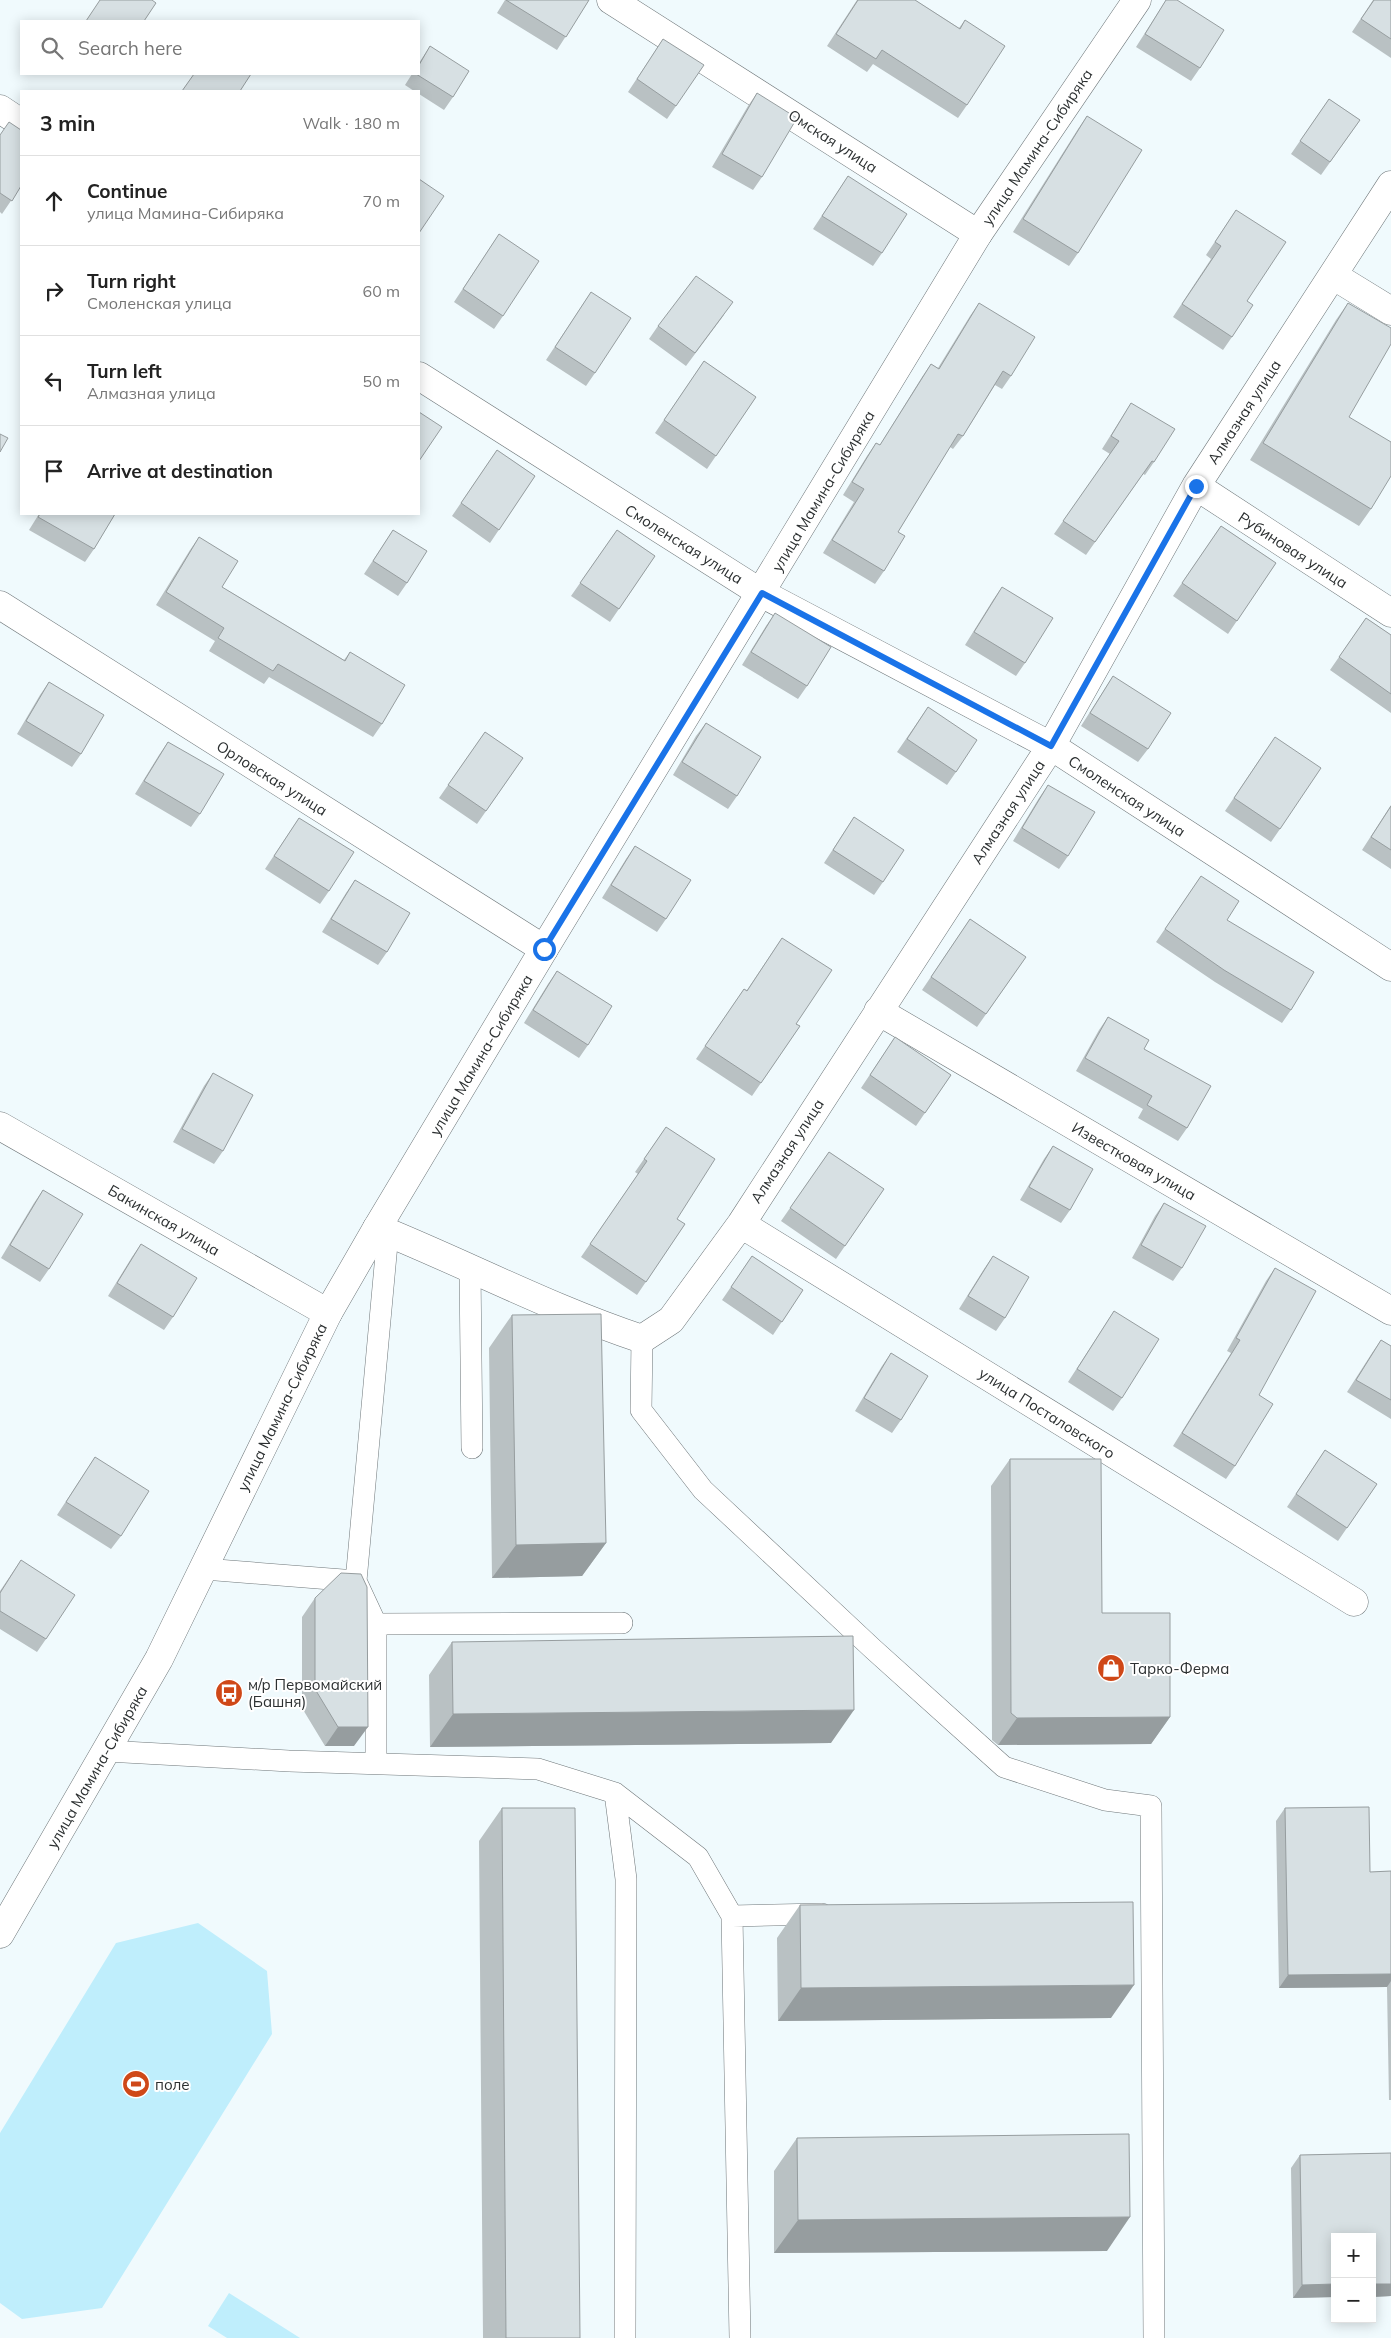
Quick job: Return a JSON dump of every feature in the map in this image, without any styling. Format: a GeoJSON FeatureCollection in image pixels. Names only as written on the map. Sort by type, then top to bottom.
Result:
{"type":"FeatureCollection","features":[{"type":"Feature","properties":{"kind":"street","name":"Омская улица"},"geometry":{"type":"LineString","coordinates":[[611,0],[978,234]]}},
{"type":"Feature","properties":{"kind":"street","name":"улица Мамина-Сибиряка"},"geometry":{"type":"LineString","coordinates":[[0,1934],[159,1659],[328,1313],[383,1231],[544,949],[762,593],[978,234],[1137,0]]}},
{"type":"Feature","properties":{"kind":"street"},"geometry":{"type":"LineString","coordinates":[[0,109],[20,121]]}},
{"type":"Feature","properties":{"kind":"street","name":"Алмазная улица"},"geometry":{"type":"LineString","coordinates":[[642,1339],[671,1320],[741,1224],[1051,746],[1196,486],[1334,276],[1391,185]]}},
{"type":"Feature","properties":{"kind":"street"},"geometry":{"type":"LineString","coordinates":[[1334,276],[1391,311]]}},
{"type":"Feature","properties":{"kind":"street","name":"Смоленская улица"},"geometry":{"type":"LineString","coordinates":[[420,377],[762,593],[1051,746],[1391,968]]}},
{"type":"Feature","properties":{"kind":"street","name":"Рубиновая улица"},"geometry":{"type":"LineString","coordinates":[[1196,486],[1391,614]]}},
{"type":"Feature","properties":{"kind":"street","name":"Орловская улица"},"geometry":{"type":"LineString","coordinates":[[0,605],[544,949]]}},
{"type":"Feature","properties":{"kind":"street","name":"Известковая улица"},"geometry":{"type":"LineString","coordinates":[[878,1011],[1391,1311]]}},
{"type":"Feature","properties":{"kind":"street","name":"Бакинская улица"},"geometry":{"type":"LineString","coordinates":[[0,1126],[328,1313]]}},
{"type":"Feature","properties":{"kind":"street","name":"улица Посталовского"},"geometry":{"type":"LineString","coordinates":[[741,1224],[1354,1602]]}},
{"type":"Feature","properties":{"kind":"street"},"geometry":{"type":"LineString","coordinates":[[383,1231],[564,1310],[642,1339]]}},
{"type":"Feature","properties":{"kind":"lane"},"geometry":{"type":"LineString","coordinates":[[376,1764],[376,1624],[356,1582],[383,1231]]}},
{"type":"Feature","properties":{"kind":"lane"},"geometry":{"type":"LineString","coordinates":[[470,1268],[472,1448]]}},
{"type":"Feature","properties":{"kind":"lane"},"geometry":{"type":"LineString","coordinates":[[642,1339],[641,1410],[703,1490],[873,1649],[1004,1767],[1105,1800],[1151,1806],[1154,2338]]}},
{"type":"Feature","properties":{"kind":"lane"},"geometry":{"type":"LineString","coordinates":[[204,1569],[356,1582]]}},
{"type":"Feature","properties":{"kind":"lane"},"geometry":{"type":"LineString","coordinates":[[376,1624],[622,1623]]}},
{"type":"Feature","properties":{"kind":"lane"},"geometry":{"type":"LineString","coordinates":[[106,1751],[376,1764],[538,1769],[615,1793],[698,1857],[732,1916],[740,2338]]}},
{"type":"Feature","properties":{"kind":"lane"},"geometry":{"type":"LineString","coordinates":[[615,1793],[626,1879],[625,2338]]}},
{"type":"Feature","properties":{"kind":"lane"},"geometry":{"type":"LineString","coordinates":[[732,1916],[839,1913]]}},
{"type":"Feature","properties":{"kind":"shaded area","name":"поле"},"geometry":{"type":"Polygon","coordinates":[[[198,1923],[267,1971],[272,2034],[102,2308],[22,2319],[0,2303],[0,2133],[116,1943],[198,1923]]]}},
{"type":"Feature","properties":{"kind":"shaded area"},"geometry":{"type":"Polygon","coordinates":[[[229,2293],[300,2338],[227,2338],[208,2326],[229,2293]]]}},
{"type":"Feature","properties":{"kind":"building"},"geometry":{"type":"Polygon","coordinates":[[[100,0],[152,0],[156,3],[145,20],[87,20],[100,0]]]}},
{"type":"Feature","properties":{"kind":"building"},"geometry":{"type":"Polygon","coordinates":[[[506,0],[589,0],[566,37],[506,0]]]}},
{"type":"Feature","properties":{"kind":"building"},"geometry":{"type":"Polygon","coordinates":[[[858,0],[915,0],[960,29],[965,20],[1005,46],[967,105],[882,50],[876,59],[836,34],[858,0]]]}},
{"type":"Feature","properties":{"kind":"building"},"geometry":{"type":"Polygon","coordinates":[[[1166,0],[1177,0],[1224,30],[1200,68],[1145,34],[1166,0]]]}},
{"type":"Feature","properties":{"kind":"building"},"geometry":{"type":"Polygon","coordinates":[[[1374,0],[1391,0],[1391,39],[1361,19],[1374,0]]]}},
{"type":"Feature","properties":{"kind":"building"},"geometry":{"type":"Polygon","coordinates":[[[663,39],[704,65],[676,106],[637,79],[663,39]]]}},
{"type":"Feature","properties":{"kind":"building"},"geometry":{"type":"Polygon","coordinates":[[[430,46],[469,71],[453,97],[418,75],[420,75],[420,63],[430,46]]]}},
{"type":"Feature","properties":{"kind":"building"},"geometry":{"type":"Polygon","coordinates":[[[193,75],[250,75],[241,90],[183,90],[193,75]]]}},
{"type":"Feature","properties":{"kind":"building"},"geometry":{"type":"Polygon","coordinates":[[[757,93],[797,118],[762,177],[722,154],[757,93]]]}},
{"type":"Feature","properties":{"kind":"building"},"geometry":{"type":"Polygon","coordinates":[[[1329,99],[1360,120],[1330,162],[1300,141],[1329,99]]]}},
{"type":"Feature","properties":{"kind":"building"},"geometry":{"type":"Polygon","coordinates":[[[1087,116],[1142,150],[1078,253],[1023,219],[1087,116]]]}},
{"type":"Feature","properties":{"kind":"building"},"geometry":{"type":"Polygon","coordinates":[[[9,122],[20,129],[20,188],[12,201],[0,193],[0,135],[9,122]]]}},
{"type":"Feature","properties":{"kind":"building"},"geometry":{"type":"Polygon","coordinates":[[[848,176],[907,214],[882,253],[822,216],[848,176]]]}},
{"type":"Feature","properties":{"kind":"building"},"geometry":{"type":"Polygon","coordinates":[[[420,180],[444,196],[420,232],[420,180]]]}},
{"type":"Feature","properties":{"kind":"building"},"geometry":{"type":"Polygon","coordinates":[[[1236,210],[1286,242],[1247,301],[1253,305],[1232,337],[1182,304],[1221,246],[1215,242],[1236,210]]]}},
{"type":"Feature","properties":{"kind":"building"},"geometry":{"type":"Polygon","coordinates":[[[499,234],[539,261],[503,316],[463,289],[499,234]]]}},
{"type":"Feature","properties":{"kind":"building"},"geometry":{"type":"Polygon","coordinates":[[[696,276],[733,302],[695,353],[658,326],[696,276]]]}},
{"type":"Feature","properties":{"kind":"building"},"geometry":{"type":"Polygon","coordinates":[[[591,292],[631,318],[595,373],[555,347],[591,292]]]}},
{"type":"Feature","properties":{"kind":"building"},"geometry":{"type":"Polygon","coordinates":[[[979,303],[1035,337],[1011,376],[1003,371],[963,436],[958,434],[898,532],[905,536],[884,571],[832,540],[864,489],[852,482],[876,443],[880,445],[931,364],[939,369],[979,303]]]}},
{"type":"Feature","properties":{"kind":"building"},"geometry":{"type":"Polygon","coordinates":[[[1348,303],[1391,328],[1391,344],[1349,417],[1391,442],[1391,476],[1371,509],[1263,443],[1348,303]]]}},
{"type":"Feature","properties":{"kind":"building"},"geometry":{"type":"Polygon","coordinates":[[[704,361],[756,397],[716,456],[664,420],[704,361]]]}},
{"type":"Feature","properties":{"kind":"building"},"geometry":{"type":"Polygon","coordinates":[[[1131,403],[1175,429],[1154,462],[1152,461],[1095,542],[1063,521],[1119,441],[1111,436],[1131,403]]]}},
{"type":"Feature","properties":{"kind":"building"},"geometry":{"type":"Polygon","coordinates":[[[420,413],[442,427],[420,460],[420,413]]]}},
{"type":"Feature","properties":{"kind":"building"},"geometry":{"type":"Polygon","coordinates":[[[0,434],[8,438],[0,452],[0,434]]]}},
{"type":"Feature","properties":{"kind":"building"},"geometry":{"type":"Polygon","coordinates":[[[497,450],[535,476],[499,530],[461,503],[497,450]]]}},
{"type":"Feature","properties":{"kind":"building"},"geometry":{"type":"Polygon","coordinates":[[[39,515],[114,515],[94,549],[38,517],[39,515]]]}},
{"type":"Feature","properties":{"kind":"building"},"geometry":{"type":"Polygon","coordinates":[[[1221,526],[1276,563],[1237,621],[1182,583],[1221,526]]]}},
{"type":"Feature","properties":{"kind":"building"},"geometry":{"type":"Polygon","coordinates":[[[393,530],[427,551],[407,583],[373,561],[393,530]]]}},
{"type":"Feature","properties":{"kind":"building"},"geometry":{"type":"Polygon","coordinates":[[[617,530],[655,556],[619,609],[580,583],[617,530]]]}},
{"type":"Feature","properties":{"kind":"building"},"geometry":{"type":"Polygon","coordinates":[[[199,537],[238,561],[222,587],[345,661],[350,652],[405,685],[382,724],[278,664],[273,671],[218,638],[224,628],[166,592],[199,537]]]}},
{"type":"Feature","properties":{"kind":"building"},"geometry":{"type":"Polygon","coordinates":[[[1002,587],[1053,618],[1025,663],[974,632],[1002,587]]]}},
{"type":"Feature","properties":{"kind":"building"},"geometry":{"type":"Polygon","coordinates":[[[775,613],[831,647],[807,686],[751,652],[775,613]]]}},
{"type":"Feature","properties":{"kind":"building"},"geometry":{"type":"Polygon","coordinates":[[[1366,618],[1391,635],[1391,694],[1339,657],[1366,618]]]}},
{"type":"Feature","properties":{"kind":"building"},"geometry":{"type":"Polygon","coordinates":[[[1113,676],[1171,713],[1148,749],[1090,713],[1113,676]]]}},
{"type":"Feature","properties":{"kind":"building"},"geometry":{"type":"Polygon","coordinates":[[[49,682],[104,715],[81,754],[26,721],[49,682]]]}},
{"type":"Feature","properties":{"kind":"building"},"geometry":{"type":"Polygon","coordinates":[[[928,707],[977,740],[956,772],[907,739],[928,707]]]}},
{"type":"Feature","properties":{"kind":"building"},"geometry":{"type":"Polygon","coordinates":[[[706,723],[761,757],[737,796],[682,762],[706,723]]]}},
{"type":"Feature","properties":{"kind":"building"},"geometry":{"type":"Polygon","coordinates":[[[485,732],[523,758],[486,811],[448,785],[485,732]]]}},
{"type":"Feature","properties":{"kind":"building"},"geometry":{"type":"Polygon","coordinates":[[[1275,737],[1321,768],[1280,829],[1234,798],[1275,737]]]}},
{"type":"Feature","properties":{"kind":"building"},"geometry":{"type":"Polygon","coordinates":[[[168,742],[224,774],[200,814],[144,781],[168,742]]]}},
{"type":"Feature","properties":{"kind":"building"},"geometry":{"type":"Polygon","coordinates":[[[1048,785],[1095,812],[1068,856],[1022,828],[1048,785]]]}},
{"type":"Feature","properties":{"kind":"building"},"geometry":{"type":"Polygon","coordinates":[[[1391,806],[1391,850],[1371,837],[1391,806]]]}},
{"type":"Feature","properties":{"kind":"building"},"geometry":{"type":"Polygon","coordinates":[[[854,817],[904,850],[883,882],[833,850],[854,817]]]}},
{"type":"Feature","properties":{"kind":"building"},"geometry":{"type":"Polygon","coordinates":[[[299,818],[354,852],[329,891],[274,856],[299,818]]]}},
{"type":"Feature","properties":{"kind":"building"},"geometry":{"type":"Polygon","coordinates":[[[635,846],[691,880],[666,919],[611,885],[635,846]]]}},
{"type":"Feature","properties":{"kind":"building"},"geometry":{"type":"Polygon","coordinates":[[[1201,876],[1239,901],[1227,920],[1314,972],[1291,1010],[1224,970],[1165,929],[1201,876]]]}},
{"type":"Feature","properties":{"kind":"building"},"geometry":{"type":"Polygon","coordinates":[[[355,880],[410,913],[387,952],[331,919],[355,880]]]}},
{"type":"Feature","properties":{"kind":"building"},"geometry":{"type":"Polygon","coordinates":[[[970,919],[1026,957],[986,1014],[931,977],[970,919]]]}},
{"type":"Feature","properties":{"kind":"building"},"geometry":{"type":"Polygon","coordinates":[[[782,938],[832,970],[796,1024],[800,1026],[761,1083],[705,1046],[744,989],[747,991],[782,938]]]}},
{"type":"Feature","properties":{"kind":"building"},"geometry":{"type":"Polygon","coordinates":[[[557,971],[612,1006],[588,1045],[533,1010],[557,971]]]}},
{"type":"Feature","properties":{"kind":"building"},"geometry":{"type":"Polygon","coordinates":[[[1108,1017],[1149,1040],[1144,1049],[1211,1086],[1187,1128],[1147,1105],[1152,1096],[1085,1058],[1108,1017]]]}},
{"type":"Feature","properties":{"kind":"building"},"geometry":{"type":"Polygon","coordinates":[[[895,1037],[951,1075],[925,1113],[870,1075],[895,1037]]]}},
{"type":"Feature","properties":{"kind":"building"},"geometry":{"type":"Polygon","coordinates":[[[213,1073],[253,1095],[223,1151],[182,1129],[213,1073]]]}},
{"type":"Feature","properties":{"kind":"building"},"geometry":{"type":"Polygon","coordinates":[[[666,1127],[715,1159],[677,1219],[685,1224],[646,1282],[590,1244],[647,1161],[644,1159],[666,1127]]]}},
{"type":"Feature","properties":{"kind":"building"},"geometry":{"type":"Polygon","coordinates":[[[1053,1146],[1093,1169],[1070,1210],[1029,1187],[1053,1146]]]}},
{"type":"Feature","properties":{"kind":"building"},"geometry":{"type":"Polygon","coordinates":[[[829,1152],[884,1189],[845,1246],[790,1208],[829,1152]]]}},
{"type":"Feature","properties":{"kind":"building"},"geometry":{"type":"Polygon","coordinates":[[[43,1190],[83,1214],[49,1269],[10,1245],[43,1190]]]}},
{"type":"Feature","properties":{"kind":"building"},"geometry":{"type":"Polygon","coordinates":[[[1164,1203],[1206,1226],[1182,1268],[1141,1245],[1164,1203]]]}},
{"type":"Feature","properties":{"kind":"building"},"geometry":{"type":"Polygon","coordinates":[[[141,1244],[197,1278],[173,1317],[117,1283],[141,1244]]]}},
{"type":"Feature","properties":{"kind":"building"},"geometry":{"type":"Polygon","coordinates":[[[752,1256],[803,1290],[782,1322],[731,1287],[752,1256]]]}},
{"type":"Feature","properties":{"kind":"building"},"geometry":{"type":"Polygon","coordinates":[[[993,1256],[1029,1277],[1005,1318],[968,1296],[993,1256]]]}},
{"type":"Feature","properties":{"kind":"building"},"geometry":{"type":"Polygon","coordinates":[[[1275,1268],[1316,1291],[1259,1395],[1273,1404],[1235,1466],[1182,1433],[1240,1340],[1236,1338],[1275,1268]]]}},
{"type":"Feature","properties":{"kind":"building"},"geometry":{"type":"Polygon","coordinates":[[[1114,1311],[1159,1339],[1122,1398],[1077,1369],[1114,1311]]]}},
{"type":"Feature","properties":{"kind":"building"},"geometry":{"type":"Polygon","coordinates":[[[601,1314],[606,1543],[516,1545],[512,1315],[601,1314]]]}},
{"type":"Feature","properties":{"kind":"building"},"geometry":{"type":"Polygon","coordinates":[[[1381,1340],[1391,1346],[1391,1400],[1356,1380],[1381,1340]]]}},
{"type":"Feature","properties":{"kind":"building"},"geometry":{"type":"Polygon","coordinates":[[[891,1353],[928,1376],[901,1420],[864,1398],[891,1353]]]}},
{"type":"Feature","properties":{"kind":"building"},"geometry":{"type":"Polygon","coordinates":[[[1325,1450],[1377,1484],[1347,1528],[1296,1494],[1325,1450]]]}},
{"type":"Feature","properties":{"kind":"building"},"geometry":{"type":"Polygon","coordinates":[[[95,1457],[149,1491],[121,1536],[66,1502],[95,1457]]]}},
{"type":"Feature","properties":{"kind":"building"},"geometry":{"type":"Polygon","coordinates":[[[1010,1459],[1101,1459],[1102,1613],[1170,1613],[1170,1717],[1017,1718],[1011,1713],[1010,1459]]]}},
{"type":"Feature","properties":{"kind":"building"},"geometry":{"type":"Polygon","coordinates":[[[21,1560],[75,1595],[46,1639],[0,1611],[0,1593],[21,1560]]]}},
{"type":"Feature","properties":{"kind":"building"},"geometry":{"type":"Polygon","coordinates":[[[341,1573],[361,1574],[367,1587],[368,1727],[338,1727],[315,1689],[315,1598],[341,1573]]]}},
{"type":"Feature","properties":{"kind":"building"},"geometry":{"type":"Polygon","coordinates":[[[853,1636],[854,1710],[453,1714],[452,1642],[853,1636]]]}},
{"type":"Feature","properties":{"kind":"building"},"geometry":{"type":"Polygon","coordinates":[[[1369,1807],[1370,1872],[1391,1871],[1391,1974],[1288,1975],[1285,1808],[1369,1807]]]}},
{"type":"Feature","properties":{"kind":"building"},"geometry":{"type":"Polygon","coordinates":[[[502,1808],[575,1808],[580,2338],[506,2338],[502,1808]]]}},
{"type":"Feature","properties":{"kind":"building"},"geometry":{"type":"Polygon","coordinates":[[[1133,1902],[1134,1985],[801,1988],[800,1905],[1133,1902]]]}},
{"type":"Feature","properties":{"kind":"building"},"geometry":{"type":"Polygon","coordinates":[[[1129,2134],[1130,2217],[798,2220],[797,2138],[1129,2134]]]}},
{"type":"Feature","properties":{"kind":"building"},"geometry":{"type":"Polygon","coordinates":[[[1391,2153],[1391,2284],[1376,2284],[1376,2233],[1331,2233],[1331,2284],[1302,2285],[1300,2155],[1391,2153]]]}},
{"type":"Feature","properties":{"kind":"place","name":"Тарко-Ферма"},"geometry":{"type":"Point","coordinates":[1111,1668]}},
{"type":"Feature","properties":{"kind":"place","name":"м/р Первомайский (Башня)"},"geometry":{"type":"Point","coordinates":[229,1693]}},
{"type":"Feature","properties":{"kind":"place","name":"поле"},"geometry":{"type":"Point","coordinates":[136,2084]}},
{"type":"Feature","properties":{"kind":"route"},"geometry":{"type":"LineString","coordinates":[[544,949],[762,593],[1051,746],[1196,486]]}}]}
